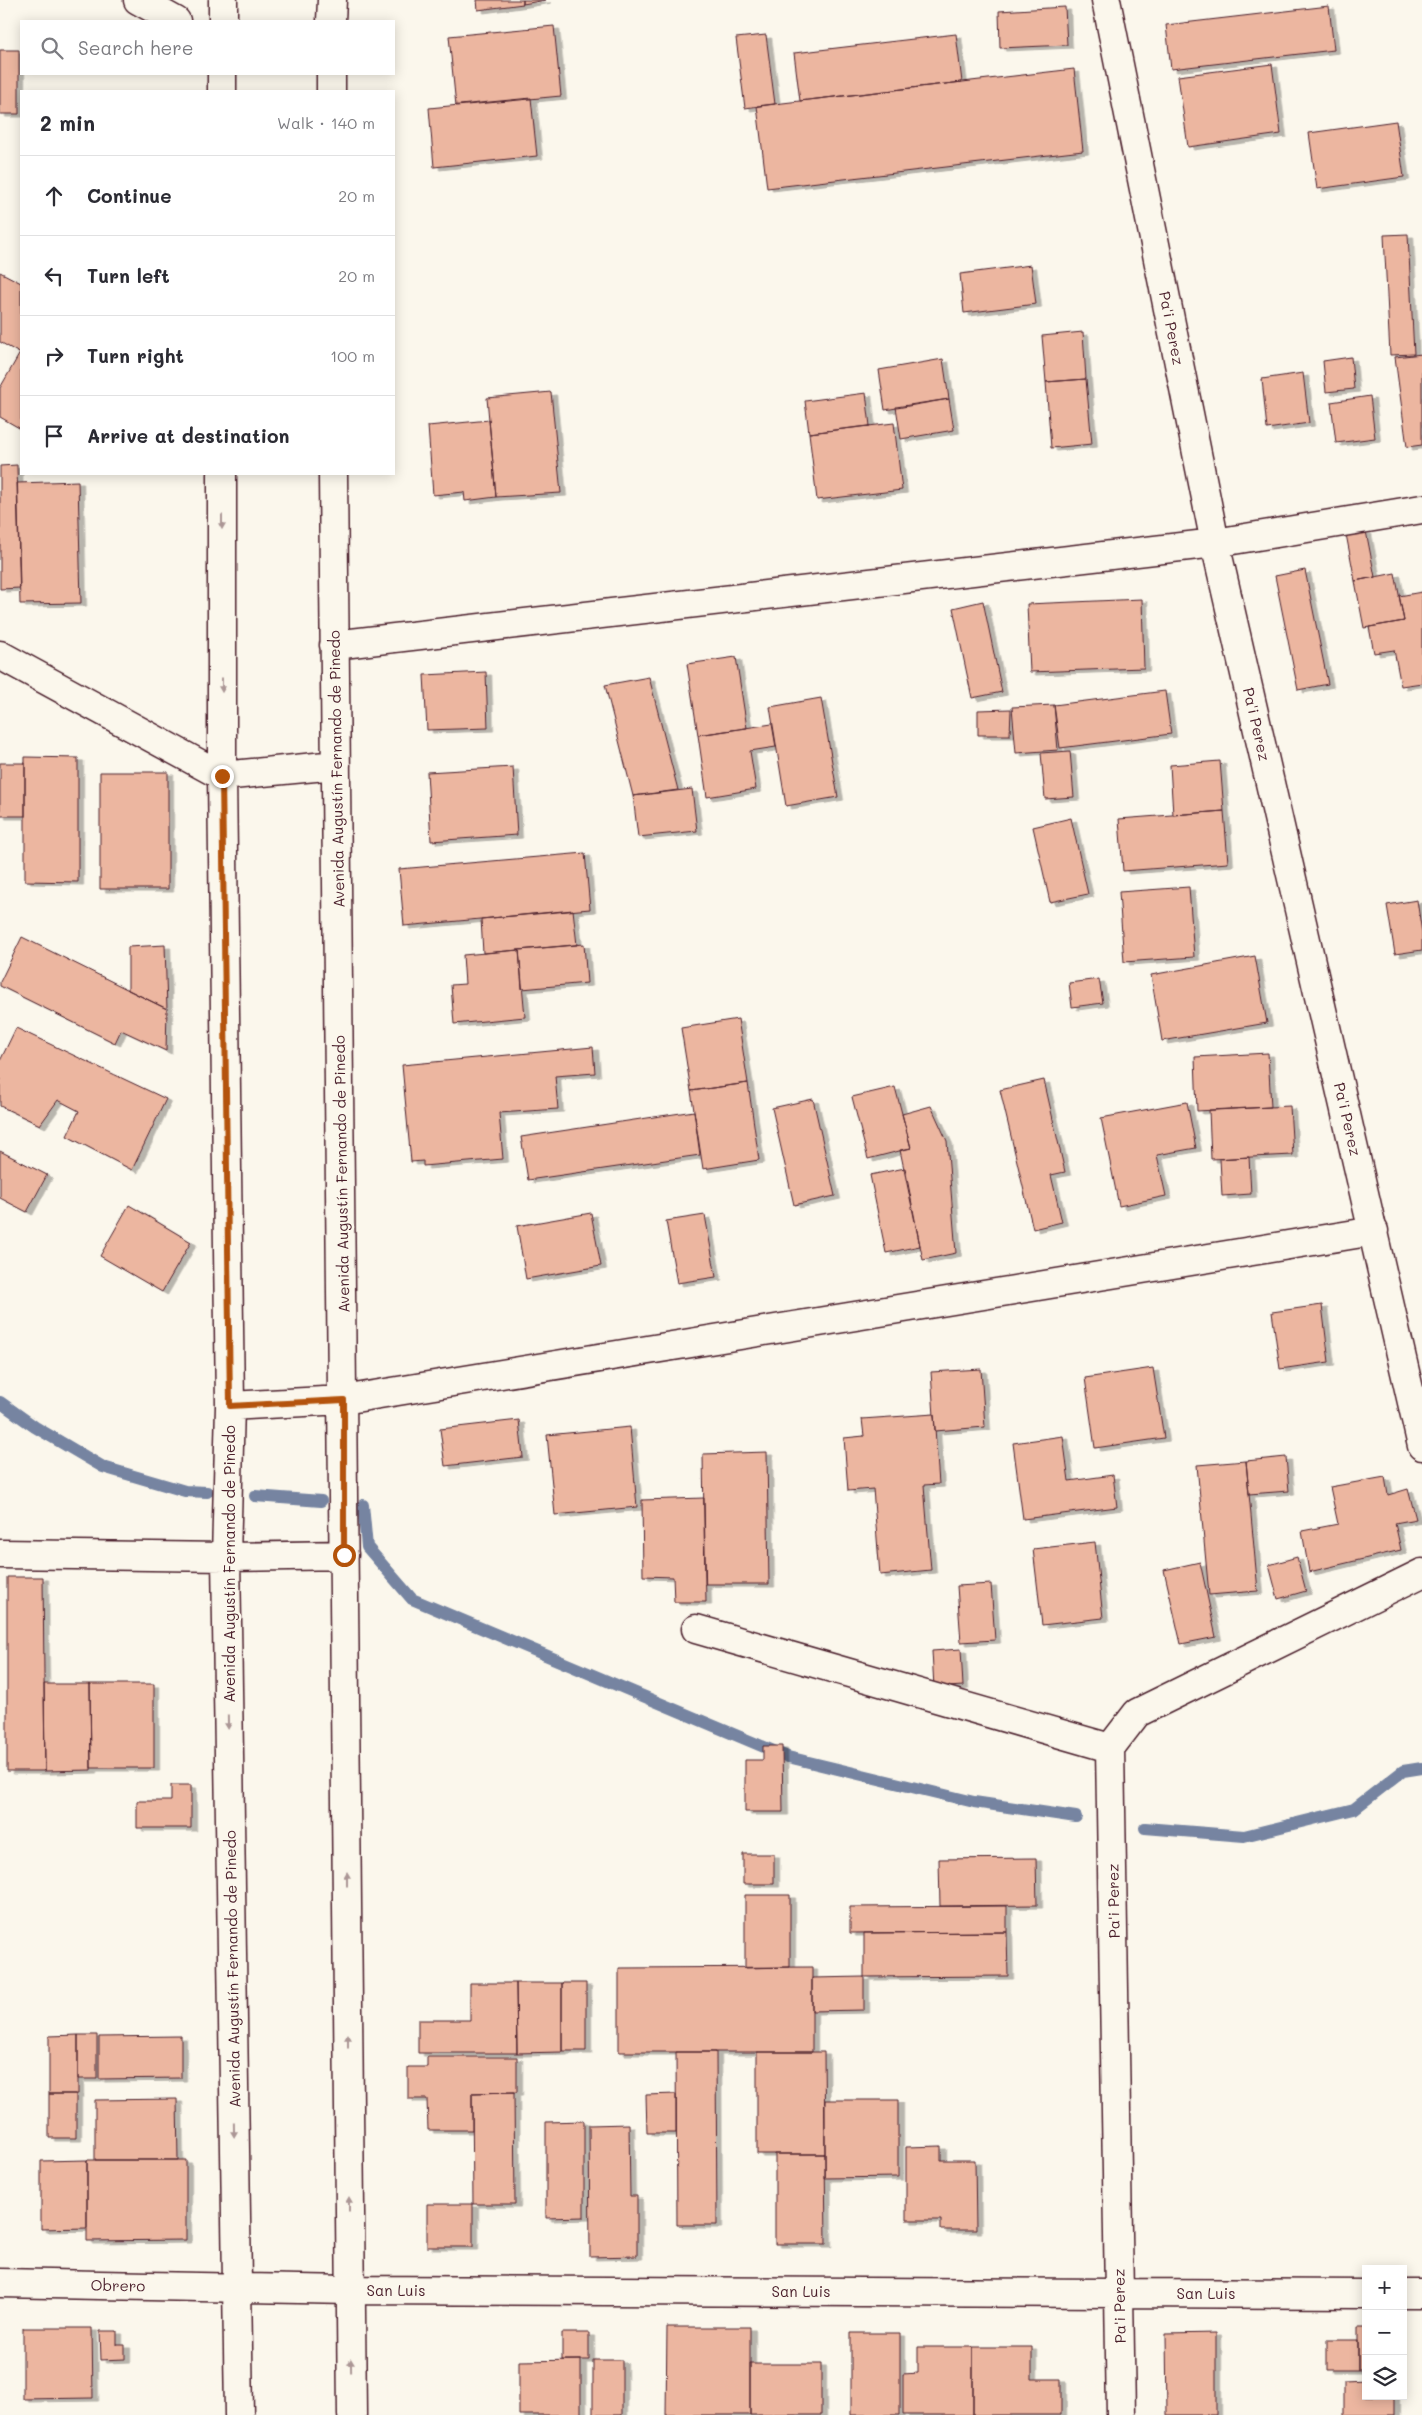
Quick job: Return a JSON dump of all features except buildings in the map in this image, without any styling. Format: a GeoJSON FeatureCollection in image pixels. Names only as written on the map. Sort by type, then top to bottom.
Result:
{"type":"FeatureCollection","features":[{"type":"Feature","properties":{"kind":"street"},"geometry":{"type":"LineString","coordinates":[[138,0],[174,20]]}},
{"type":"Feature","properties":{"kind":"street"},"geometry":{"type":"LineString","coordinates":[[223,0],[223,20]]}},
{"type":"Feature","properties":{"kind":"street"},"geometry":{"type":"LineString","coordinates":[[332,0],[332,20]]}},
{"type":"Feature","properties":{"kind":"street","name":"Pa'i Perez"},"geometry":{"type":"LineString","coordinates":[[1106,0],[1215,544],[1422,1446]]}},
{"type":"Feature","properties":{"kind":"street"},"geometry":{"type":"LineString","coordinates":[[222,75],[222,90]]}},
{"type":"Feature","properties":{"kind":"street"},"geometry":{"type":"LineString","coordinates":[[331,75],[332,90]]}},
{"type":"Feature","properties":{"kind":"street","name":"Avenida Augustín Fernando de Pinedo"},"geometry":{"type":"LineString","coordinates":[[222,475],[222,776],[230,1406],[226,1557],[239,2415]]}},
{"type":"Feature","properties":{"kind":"street","name":"Avenida Augustín Fernando de Pinedo"},"geometry":{"type":"LineString","coordinates":[[333,475],[344,1400],[352,2415]]}},
{"type":"Feature","properties":{"kind":"street"},"geometry":{"type":"LineString","coordinates":[[334,645],[1215,544],[1422,509]]}},
{"type":"Feature","properties":{"kind":"street"},"geometry":{"type":"LineString","coordinates":[[0,655],[222,776],[336,765]]}},
{"type":"Feature","properties":{"kind":"street"},"geometry":{"type":"LineString","coordinates":[[230,1406],[344,1400],[1374,1231]]}},
{"type":"Feature","properties":{"kind":"street"},"geometry":{"type":"LineString","coordinates":[[0,1554],[226,1557],[344,1555]]}},
{"type":"Feature","properties":{"kind":"street"},"geometry":{"type":"LineString","coordinates":[[696,1629],[1110,1748],[1137,1713],[1422,1573]]}},
{"type":"Feature","properties":{"kind":"street","name":"Pa'i Perez"},"geometry":{"type":"LineString","coordinates":[[1110,1748],[1121,2415]]}},
{"type":"Feature","properties":{"kind":"street","name":"Obrero"},"geometry":{"type":"LineString","coordinates":[[0,2283],[237,2288]]}},
{"type":"Feature","properties":{"kind":"street","name":"San Luis"},"geometry":{"type":"LineString","coordinates":[[237,2288],[1362,2294]]}},
{"type":"Feature","properties":{"kind":"street"},"geometry":{"type":"LineString","coordinates":[[1407,2294],[1422,2294]]}},
{"type":"Feature","properties":{"kind":"waterway"},"geometry":{"type":"LineString","coordinates":[[0,1402],[35,1427],[103,1467],[185,1491],[207,1492]]}},
{"type":"Feature","properties":{"kind":"waterway"},"geometry":{"type":"LineString","coordinates":[[255,1496],[321,1501]]}},
{"type":"Feature","properties":{"kind":"waterway"},"geometry":{"type":"LineString","coordinates":[[363,1505],[367,1547],[412,1599],[788,1757],[974,1802],[1076,1817]]}},
{"type":"Feature","properties":{"kind":"waterway"},"geometry":{"type":"LineString","coordinates":[[1145,1828],[1244,1836],[1354,1809],[1403,1771],[1422,1768]]}},
{"type":"Feature","properties":{"kind":"route"},"geometry":{"type":"LineString","coordinates":[[222,776],[230,1406],[344,1400],[344,1555]]}}]}
